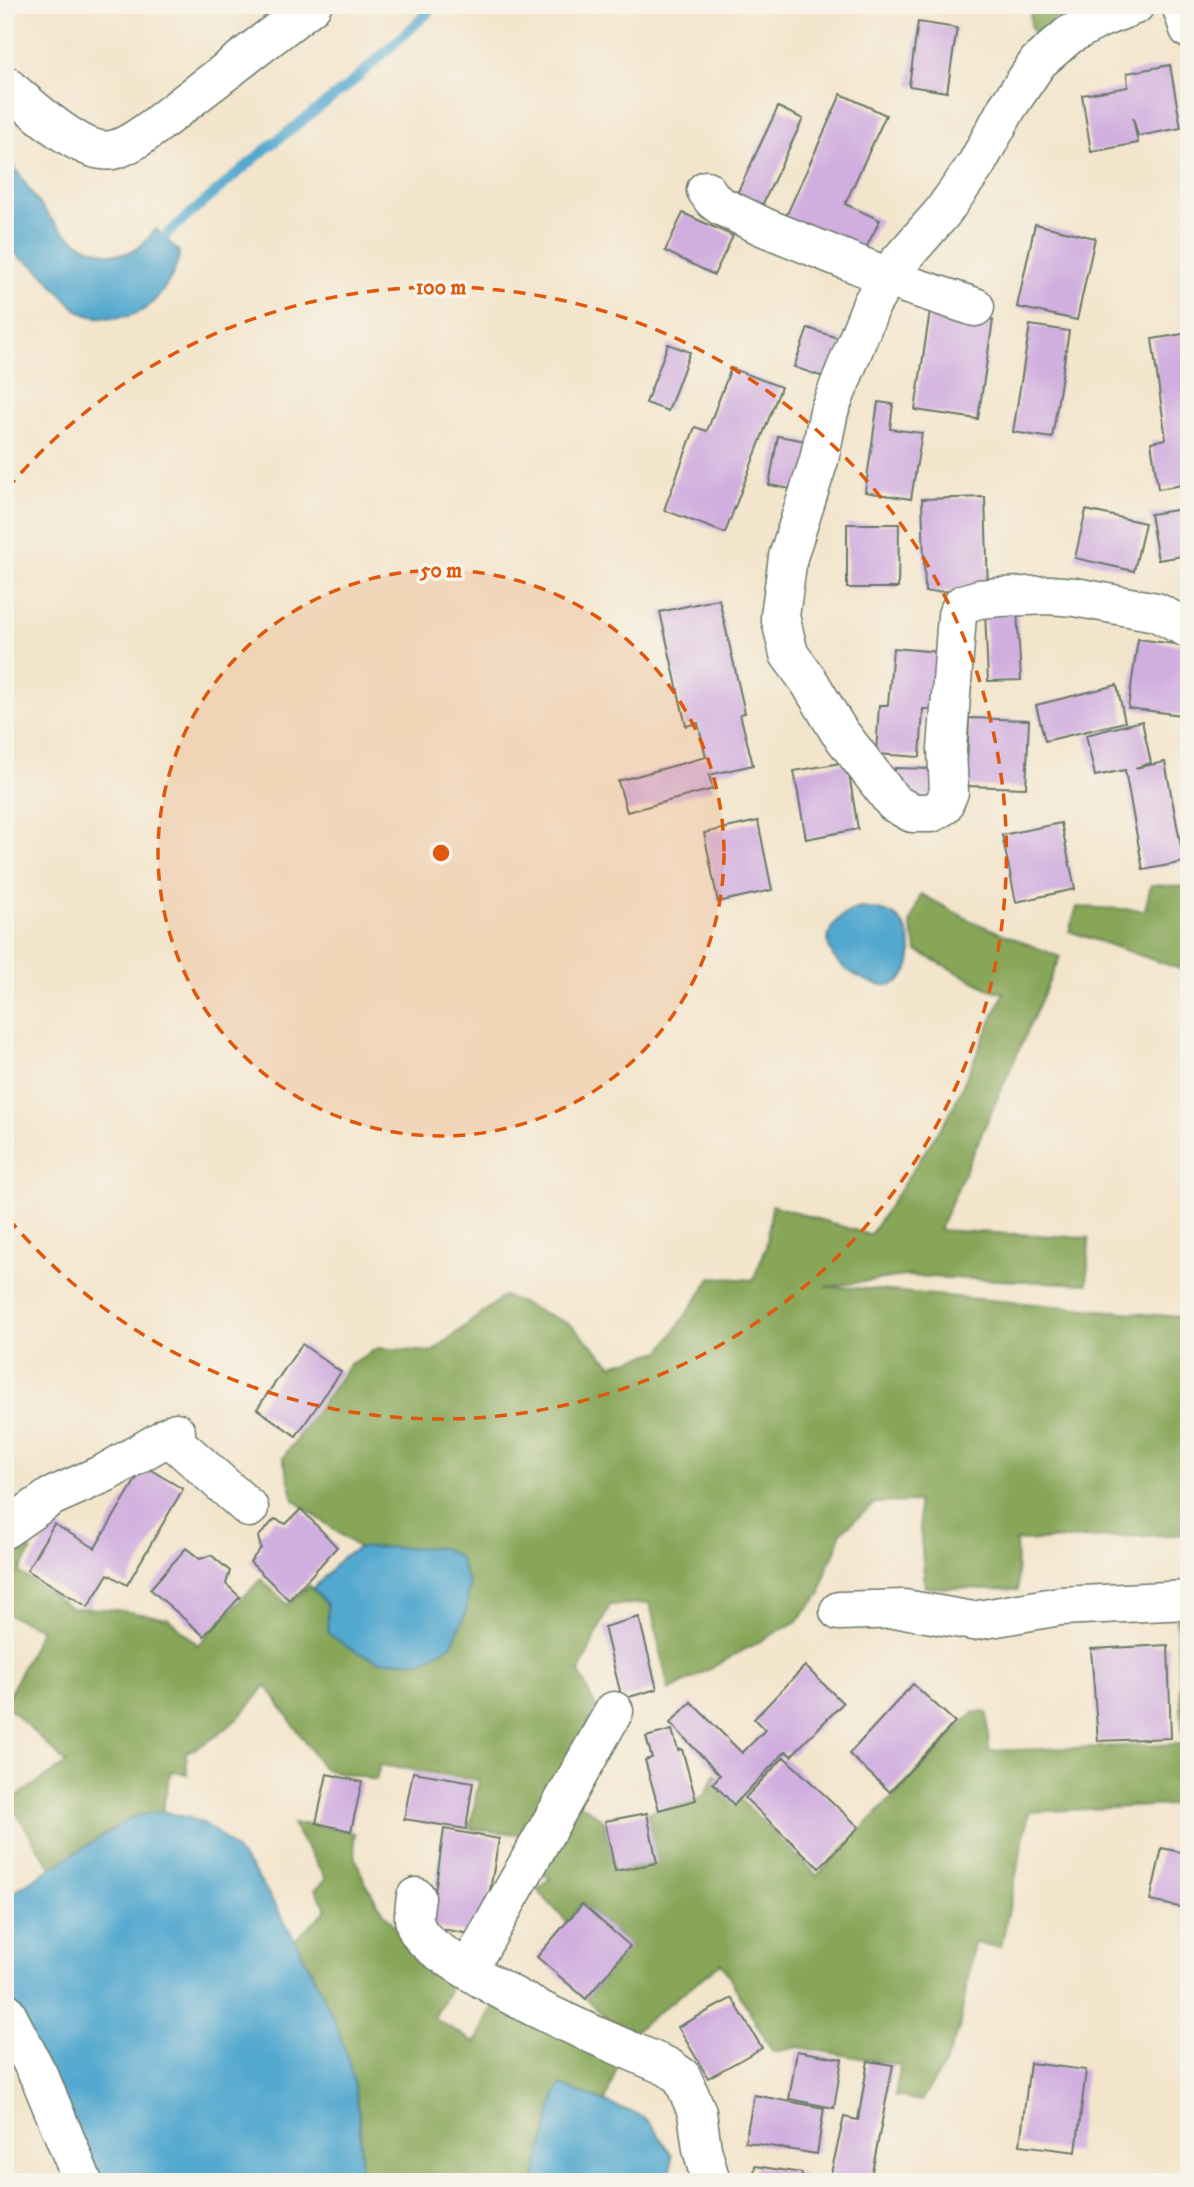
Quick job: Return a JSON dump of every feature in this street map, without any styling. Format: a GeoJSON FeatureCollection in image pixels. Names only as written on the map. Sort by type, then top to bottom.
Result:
{"type":"FeatureCollection","features":[{"type":"Feature","properties":{"kind":"street"},"geometry":{"type":"LineString","coordinates":[[5,85],[58,128],[91,148],[110,150],[129,144],[155,127],[312,5]]}},
{"type":"Feature","properties":{"kind":"street"},"geometry":{"type":"LineString","coordinates":[[1135,5],[1101,18],[1069,35],[1038,62],[1007,108],[976,165],[942,213],[897,264],[872,303],[829,411],[819,460],[788,557],[780,616],[789,654],[838,730],[894,803],[912,813],[931,813],[943,806],[949,792],[947,749],[953,661],[957,615],[963,604],[1001,597],[1074,597],[1156,612],[1189,629]]}},
{"type":"Feature","properties":{"kind":"street"},"geometry":{"type":"LineString","coordinates":[[1181,5],[1189,29]]}},
{"type":"Feature","properties":{"kind":"street"},"geometry":{"type":"LineString","coordinates":[[706,190],[721,206],[764,228],[975,307]]}},
{"type":"Feature","properties":{"kind":"street"},"geometry":{"type":"LineString","coordinates":[[5,1529],[51,1497],[105,1473],[172,1434],[249,1508]]}},
{"type":"Feature","properties":{"kind":"street"},"geometry":{"type":"LineString","coordinates":[[839,1611],[904,1609],[973,1621],[1060,1606],[1189,1600]]}},
{"type":"Feature","properties":{"kind":"street"},"geometry":{"type":"LineString","coordinates":[[468,1970],[614,1711]]}},
{"type":"Feature","properties":{"kind":"street"},"geometry":{"type":"LineString","coordinates":[[416,1897],[412,1919],[425,1941],[496,1988],[560,2020],[668,2067],[682,2077],[697,2112],[702,2149],[711,2182]]}},
{"type":"Feature","properties":{"kind":"street"},"geometry":{"type":"LineString","coordinates":[[5,2011],[41,2080],[83,2182]]}},
{"type":"Feature","properties":{"kind":"green space"},"geometry":{"type":"Polygon","coordinates":[[[1030,5],[1062,5],[1056,24],[1041,37],[1031,29],[1030,5]]]}},
{"type":"Feature","properties":{"kind":"green space"},"geometry":{"type":"Polygon","coordinates":[[[1151,885],[1189,887],[1189,972],[1069,931],[1077,907],[1145,910],[1151,885]]]}},
{"type":"Feature","properties":{"kind":"green space"},"geometry":{"type":"Polygon","coordinates":[[[921,894],[971,921],[1060,957],[939,1230],[1089,1238],[1087,1284],[905,1276],[825,1287],[1189,1318],[1189,1534],[1016,1541],[1018,1590],[925,1587],[918,1502],[875,1503],[840,1533],[837,1549],[827,1567],[821,1593],[797,1621],[669,1691],[650,1603],[610,1605],[579,1672],[596,1708],[527,1835],[470,1829],[479,1780],[380,1765],[376,1780],[324,1769],[266,1685],[231,1725],[210,1741],[186,1752],[187,1775],[171,1771],[162,1811],[133,1817],[51,1868],[9,1802],[66,1763],[5,1704],[41,1629],[5,1613],[5,1551],[18,1547],[32,1550],[19,1572],[71,1608],[109,1609],[168,1618],[198,1645],[261,1579],[288,1605],[309,1585],[328,1604],[466,1612],[469,1585],[459,1557],[410,1547],[359,1548],[294,1500],[283,1458],[350,1364],[378,1348],[432,1352],[504,1296],[570,1324],[612,1365],[661,1351],[712,1277],[753,1280],[766,1248],[772,1205],[870,1235],[951,1112],[1004,993],[989,989],[917,951],[910,924],[921,894]]]}},
{"type":"Feature","properties":{"kind":"green space"},"geometry":{"type":"Polygon","coordinates":[[[1189,1608],[1189,1804],[1029,1812],[1001,1947],[974,1943],[959,2029],[944,2065],[921,2101],[895,2096],[900,2065],[798,2047],[773,2052],[721,1963],[627,2037],[586,1999],[630,1946],[582,1904],[567,1922],[537,1890],[550,1878],[538,1871],[576,1801],[605,1821],[615,1871],[656,1863],[647,1813],[704,1796],[715,1774],[817,1876],[974,1712],[987,1713],[989,1751],[1183,1744],[1176,1609],[1189,1608]]]}},
{"type":"Feature","properties":{"kind":"green space"},"geometry":{"type":"Polygon","coordinates":[[[292,1824],[308,1824],[355,1833],[354,1846],[362,1874],[386,1915],[395,1927],[423,1952],[457,1975],[434,2018],[476,2043],[495,2000],[618,2064],[605,2102],[561,2085],[556,2094],[534,2182],[358,2182],[360,2119],[347,2057],[324,1997],[295,1940],[327,1909],[315,1890],[326,1879],[292,1824]]]}},
{"type":"Feature","properties":{"kind":"water"},"geometry":{"type":"Polygon","coordinates":[[[5,156],[57,226],[84,246],[111,254],[127,253],[139,247],[156,229],[179,252],[172,276],[155,299],[143,310],[130,316],[112,318],[87,315],[71,304],[39,270],[17,255],[11,247],[6,228],[5,156]]]}},
{"type":"Feature","properties":{"kind":"water"},"geometry":{"type":"Polygon","coordinates":[[[860,908],[887,912],[904,927],[911,946],[911,956],[905,974],[899,981],[883,985],[874,983],[854,974],[833,956],[828,940],[833,925],[845,914],[860,908]]]}},
{"type":"Feature","properties":{"kind":"water"},"geometry":{"type":"Polygon","coordinates":[[[359,1548],[442,1548],[459,1557],[469,1585],[466,1612],[452,1644],[423,1661],[379,1661],[348,1648],[328,1633],[327,1604],[313,1589],[344,1556],[359,1548]]]}},
{"type":"Feature","properties":{"kind":"water"},"geometry":{"type":"Polygon","coordinates":[[[162,1811],[203,1823],[223,1838],[248,1865],[270,1895],[297,1944],[329,2009],[350,2064],[360,2133],[358,2182],[95,2182],[5,1992],[5,1897],[133,1817],[162,1811]]]}},
{"type":"Feature","properties":{"kind":"water"},"geometry":{"type":"Polygon","coordinates":[[[561,2085],[642,2116],[651,2124],[672,2156],[671,2182],[534,2182],[556,2094],[561,2085]]]}},
{"type":"Feature","properties":{"kind":"building"},"geometry":{"type":"Polygon","coordinates":[[[918,22],[957,28],[947,92],[909,86],[918,22]]]}},
{"type":"Feature","properties":{"kind":"building"},"geometry":{"type":"Polygon","coordinates":[[[1170,65],[1181,128],[1138,136],[1133,118],[1138,143],[1091,152],[1082,95],[1128,87],[1127,73],[1170,65]]]}},
{"type":"Feature","properties":{"kind":"building"},"geometry":{"type":"Polygon","coordinates":[[[841,94],[886,115],[845,204],[880,220],[861,258],[783,223],[841,94]]]}},
{"type":"Feature","properties":{"kind":"building"},"geometry":{"type":"Polygon","coordinates":[[[778,107],[803,119],[758,214],[733,202],[778,107]]]}},
{"type":"Feature","properties":{"kind":"building"},"geometry":{"type":"Polygon","coordinates":[[[683,213],[733,236],[714,275],[665,251],[683,213]]]}},
{"type":"Feature","properties":{"kind":"building"},"geometry":{"type":"Polygon","coordinates":[[[1035,224],[1095,238],[1077,320],[1017,307],[1035,224]]]}},
{"type":"Feature","properties":{"kind":"building"},"geometry":{"type":"Polygon","coordinates":[[[930,311],[993,320],[978,419],[915,410],[930,311]]]}},
{"type":"Feature","properties":{"kind":"building"},"geometry":{"type":"Polygon","coordinates":[[[1030,325],[1069,331],[1052,438],[1013,432],[1030,325]]]}},
{"type":"Feature","properties":{"kind":"building"},"geometry":{"type":"Polygon","coordinates":[[[808,328],[843,340],[829,379],[794,367],[808,328]]]}},
{"type":"Feature","properties":{"kind":"building"},"geometry":{"type":"Polygon","coordinates":[[[1189,333],[1189,484],[1158,489],[1151,442],[1166,439],[1152,339],[1189,333]]]}},
{"type":"Feature","properties":{"kind":"building"},"geometry":{"type":"Polygon","coordinates":[[[668,344],[690,352],[668,411],[646,403],[668,344]]]}},
{"type":"Feature","properties":{"kind":"building"},"geometry":{"type":"Polygon","coordinates":[[[731,368],[781,387],[725,533],[664,510],[695,427],[707,431],[731,368]]]}},
{"type":"Feature","properties":{"kind":"building"},"geometry":{"type":"Polygon","coordinates":[[[878,402],[893,404],[890,429],[922,433],[911,499],[865,492],[878,402]]]}},
{"type":"Feature","properties":{"kind":"building"},"geometry":{"type":"Polygon","coordinates":[[[778,436],[812,442],[802,491],[769,485],[778,436]]]}},
{"type":"Feature","properties":{"kind":"building"},"geometry":{"type":"Polygon","coordinates":[[[985,497],[988,590],[925,592],[922,499],[985,497]]]}},
{"type":"Feature","properties":{"kind":"building"},"geometry":{"type":"Polygon","coordinates":[[[1189,508],[1189,555],[1158,560],[1150,514],[1189,508]]]}},
{"type":"Feature","properties":{"kind":"building"},"geometry":{"type":"Polygon","coordinates":[[[1086,510],[1145,523],[1134,571],[1075,558],[1086,510]]]}},
{"type":"Feature","properties":{"kind":"building"},"geometry":{"type":"Polygon","coordinates":[[[847,524],[899,524],[898,588],[847,588],[847,524]]]}},
{"type":"Feature","properties":{"kind":"building"},"geometry":{"type":"Polygon","coordinates":[[[719,599],[745,713],[740,714],[753,765],[709,775],[713,789],[627,812],[618,781],[706,757],[698,723],[686,726],[660,612],[719,599]]]}},
{"type":"Feature","properties":{"kind":"building"},"geometry":{"type":"Polygon","coordinates":[[[1017,609],[1021,680],[988,681],[985,611],[1017,609]]]}},
{"type":"Feature","properties":{"kind":"building"},"geometry":{"type":"Polygon","coordinates":[[[1138,639],[1189,646],[1189,716],[1128,708],[1138,639]]]}},
{"type":"Feature","properties":{"kind":"building"},"geometry":{"type":"Polygon","coordinates":[[[893,648],[939,652],[933,709],[923,709],[920,757],[876,754],[879,705],[888,705],[893,648]]]}},
{"type":"Feature","properties":{"kind":"building"},"geometry":{"type":"Polygon","coordinates":[[[1117,685],[1125,722],[1045,741],[1036,705],[1117,685]]]}},
{"type":"Feature","properties":{"kind":"building"},"geometry":{"type":"Polygon","coordinates":[[[969,718],[1029,720],[1026,788],[966,786],[969,718]]]}},
{"type":"Feature","properties":{"kind":"building"},"geometry":{"type":"Polygon","coordinates":[[[1142,721],[1151,763],[1135,768],[1165,762],[1184,862],[1143,870],[1125,770],[1095,776],[1086,735],[1142,721]]]}},
{"type":"Feature","properties":{"kind":"building"},"geometry":{"type":"Polygon","coordinates":[[[847,762],[858,829],[806,839],[794,771],[847,762]]]}},
{"type":"Feature","properties":{"kind":"building"},"geometry":{"type":"Polygon","coordinates":[[[895,768],[932,769],[932,800],[894,800],[895,768]]]}},
{"type":"Feature","properties":{"kind":"building"},"geometry":{"type":"Polygon","coordinates":[[[758,821],[772,890],[718,902],[704,833],[758,821]]]}},
{"type":"Feature","properties":{"kind":"building"},"geometry":{"type":"Polygon","coordinates":[[[1061,823],[1075,889],[1016,902],[1002,835],[1061,823]]]}},
{"type":"Feature","properties":{"kind":"building"},"geometry":{"type":"Polygon","coordinates":[[[302,1344],[341,1372],[296,1436],[257,1409],[302,1344]]]}},
{"type":"Feature","properties":{"kind":"building"},"geometry":{"type":"Polygon","coordinates":[[[144,1466],[183,1489],[127,1585],[108,1574],[88,1607],[27,1570],[54,1524],[95,1548],[144,1466]]]}},
{"type":"Feature","properties":{"kind":"building"},"geometry":{"type":"Polygon","coordinates":[[[301,1509],[337,1547],[289,1600],[250,1562],[261,1548],[258,1537],[275,1519],[286,1524],[301,1509]]]}},
{"type":"Feature","properties":{"kind":"building"},"geometry":{"type":"Polygon","coordinates":[[[186,1548],[200,1559],[211,1555],[230,1571],[226,1584],[240,1597],[204,1636],[150,1589],[186,1548]]]}},
{"type":"Feature","properties":{"kind":"building"},"geometry":{"type":"Polygon","coordinates":[[[639,1617],[657,1689],[622,1699],[604,1627],[639,1617]]]}},
{"type":"Feature","properties":{"kind":"building"},"geometry":{"type":"Polygon","coordinates":[[[1168,1645],[1171,1738],[1098,1741],[1091,1649],[1168,1645]]]}},
{"type":"Feature","properties":{"kind":"building"},"geometry":{"type":"Polygon","coordinates":[[[805,1666],[843,1703],[791,1756],[786,1751],[734,1805],[713,1783],[720,1775],[670,1723],[691,1702],[742,1753],[765,1730],[754,1719],[805,1666]]]}},
{"type":"Feature","properties":{"kind":"building"},"geometry":{"type":"Polygon","coordinates":[[[913,1684],[955,1722],[890,1792],[849,1754],[913,1684]]]}},
{"type":"Feature","properties":{"kind":"building"},"geometry":{"type":"Polygon","coordinates":[[[672,1730],[678,1750],[682,1749],[696,1800],[659,1810],[645,1760],[652,1758],[646,1737],[672,1730]]]}},
{"type":"Feature","properties":{"kind":"building"},"geometry":{"type":"Polygon","coordinates":[[[784,1757],[859,1827],[819,1868],[745,1798],[784,1757]]]}},
{"type":"Feature","properties":{"kind":"building"},"geometry":{"type":"Polygon","coordinates":[[[413,1772],[473,1782],[466,1829],[404,1819],[413,1772]]]}},
{"type":"Feature","properties":{"kind":"building"},"geometry":{"type":"Polygon","coordinates":[[[327,1774],[362,1782],[351,1831],[316,1823],[327,1774]]]}},
{"type":"Feature","properties":{"kind":"building"},"geometry":{"type":"Polygon","coordinates":[[[647,1813],[657,1863],[615,1871],[605,1821],[647,1813]]]}},
{"type":"Feature","properties":{"kind":"building"},"geometry":{"type":"Polygon","coordinates":[[[444,1829],[499,1839],[482,1936],[430,1927],[444,1829]]]}},
{"type":"Feature","properties":{"kind":"building"},"geometry":{"type":"Polygon","coordinates":[[[1162,1848],[1189,1854],[1189,1909],[1150,1901],[1162,1848]]]}},
{"type":"Feature","properties":{"kind":"building"},"geometry":{"type":"Polygon","coordinates":[[[582,1904],[630,1946],[586,1999],[537,1957],[582,1904]]]}},
{"type":"Feature","properties":{"kind":"building"},"geometry":{"type":"Polygon","coordinates":[[[732,1998],[762,2048],[708,2078],[678,2027],[732,1998]]]}},
{"type":"Feature","properties":{"kind":"building"},"geometry":{"type":"Polygon","coordinates":[[[797,2051],[842,2059],[834,2108],[789,2099],[797,2051]]]}},
{"type":"Feature","properties":{"kind":"building"},"geometry":{"type":"Polygon","coordinates":[[[868,2061],[893,2065],[870,2182],[829,2182],[844,2117],[858,2120],[868,2061]]]}},
{"type":"Feature","properties":{"kind":"building"},"geometry":{"type":"Polygon","coordinates":[[[1030,2063],[1086,2070],[1076,2152],[1020,2145],[1030,2063]]]}},
{"type":"Feature","properties":{"kind":"building"},"geometry":{"type":"Polygon","coordinates":[[[754,2095],[824,2108],[817,2154],[745,2142],[754,2095]]]}},
{"type":"Feature","properties":{"kind":"building"},"geometry":{"type":"Polygon","coordinates":[[[755,2166],[802,2173],[801,2182],[753,2182],[755,2166]]]}},
{"type":"Feature","properties":{"kind":"waterway"},"geometry":{"type":"LineString","coordinates":[[158,248],[168,233],[267,148],[350,84],[428,13],[433,5]]}}]}
